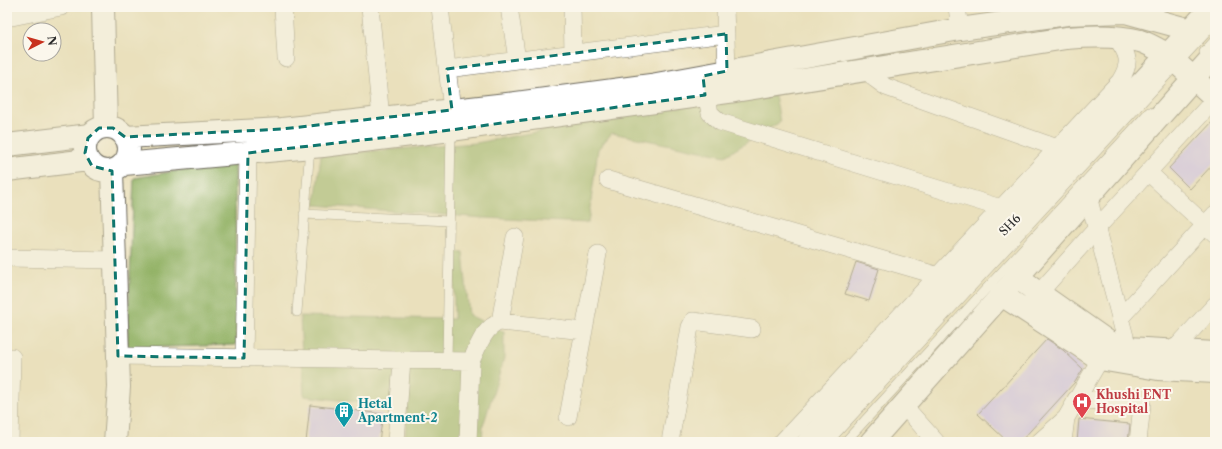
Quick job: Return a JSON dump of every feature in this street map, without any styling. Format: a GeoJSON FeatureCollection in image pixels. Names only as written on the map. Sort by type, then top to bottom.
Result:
{"type":"FeatureCollection","features":[{"type":"Feature","properties":{"kind":"street"},"geometry":{"type":"LineString","coordinates":[[7,18],[61,7]]}},
{"type":"Feature","properties":{"kind":"street"},"geometry":{"type":"LineString","coordinates":[[103,7],[98,131],[85,145],[88,160],[98,170],[310,147],[602,92],[704,85],[866,69],[1045,40],[1086,37],[1117,38],[1140,41],[1195,56]]}},
{"type":"Feature","properties":{"kind":"street"},"geometry":{"type":"LineString","coordinates":[[283,7],[286,58]]}},
{"type":"Feature","properties":{"kind":"street"},"geometry":{"type":"LineString","coordinates":[[370,7],[381,118]]}},
{"type":"Feature","properties":{"kind":"street"},"geometry":{"type":"LineString","coordinates":[[440,7],[452,120]]}},
{"type":"Feature","properties":{"kind":"street"},"geometry":{"type":"LineString","coordinates":[[509,7],[517,60]]}},
{"type":"Feature","properties":{"kind":"street"},"geometry":{"type":"LineString","coordinates":[[572,7],[573,53]]}},
{"type":"Feature","properties":{"kind":"street"},"geometry":{"type":"LineString","coordinates":[[725,7],[727,71]]}},
{"type":"Feature","properties":{"kind":"street"},"geometry":{"type":"LineString","coordinates":[[957,7],[960,29]]}},
{"type":"Feature","properties":{"kind":"street","name":"SH6"},"geometry":{"type":"LineString","coordinates":[[808,442],[947,279],[1066,151],[1195,56],[1212,7]]}},
{"type":"Feature","properties":{"kind":"street"},"geometry":{"type":"LineString","coordinates":[[704,85],[727,71],[960,29],[1017,14],[1130,12],[1195,56],[1215,99],[1024,310]]}},
{"type":"Feature","properties":{"kind":"street"},"geometry":{"type":"LineString","coordinates":[[447,69],[726,34]]}},
{"type":"Feature","properties":{"kind":"street"},"geometry":{"type":"LineString","coordinates":[[782,442],[947,279],[1002,208],[1066,151],[1125,73],[1128,64],[1127,55],[1117,38]]}},
{"type":"Feature","properties":{"kind":"street"},"geometry":{"type":"LineString","coordinates":[[871,442],[1088,196],[1195,56]]}},
{"type":"Feature","properties":{"kind":"street"},"geometry":{"type":"LineString","coordinates":[[866,69],[875,79],[886,87],[1066,151]]}},
{"type":"Feature","properties":{"kind":"street"},"geometry":{"type":"LineString","coordinates":[[704,85],[710,113],[720,122],[1002,208]]}},
{"type":"Feature","properties":{"kind":"street"},"geometry":{"type":"LineString","coordinates":[[125,136],[282,129],[381,118],[452,120]]}},
{"type":"Feature","properties":{"kind":"street"},"geometry":{"type":"LineString","coordinates":[[7,145],[98,131],[120,131],[125,136],[129,151],[118,167],[115,260],[119,387],[115,442]]}},
{"type":"Feature","properties":{"kind":"street"},"geometry":{"type":"LineString","coordinates":[[244,358],[248,153]]}},
{"type":"Feature","properties":{"kind":"street"},"geometry":{"type":"LineString","coordinates":[[7,170],[88,160]]}},
{"type":"Feature","properties":{"kind":"street"},"geometry":{"type":"LineString","coordinates":[[1121,318],[1212,224],[1148,172]]}},
{"type":"Feature","properties":{"kind":"street"},"geometry":{"type":"LineString","coordinates":[[608,180],[947,279]]}},
{"type":"Feature","properties":{"kind":"street"},"geometry":{"type":"LineString","coordinates":[[1039,442],[1066,418],[1076,399],[1113,350],[1121,318],[1088,196]]}},
{"type":"Feature","properties":{"kind":"street"},"geometry":{"type":"LineString","coordinates":[[500,322],[515,237]]}},
{"type":"Feature","properties":{"kind":"street"},"geometry":{"type":"LineString","coordinates":[[568,417],[598,254]]}},
{"type":"Feature","properties":{"kind":"street"},"geometry":{"type":"LineString","coordinates":[[7,258],[115,260]]}},
{"type":"Feature","properties":{"kind":"street"},"geometry":{"type":"LineString","coordinates":[[1016,278],[1113,350],[1215,353]]}},
{"type":"Feature","properties":{"kind":"street"},"geometry":{"type":"LineString","coordinates":[[1000,294],[1024,310],[1113,350],[1144,367],[1215,372]]}},
{"type":"Feature","properties":{"kind":"street"},"geometry":{"type":"LineString","coordinates":[[1172,352],[1215,305]]}},
{"type":"Feature","properties":{"kind":"street"},"geometry":{"type":"LineString","coordinates":[[670,442],[690,327],[693,321],[752,329]]}},
{"type":"Feature","properties":{"kind":"street"},"geometry":{"type":"LineString","coordinates":[[468,442],[471,361],[486,332],[495,323],[500,322],[584,331]]}},
{"type":"Feature","properties":{"kind":"street"},"geometry":{"type":"LineString","coordinates":[[118,356],[471,361]]}},
{"type":"Feature","properties":{"kind":"street"},"geometry":{"type":"LineString","coordinates":[[7,357],[12,357],[10,442]]}},
{"type":"Feature","properties":{"kind":"street"},"geometry":{"type":"LineString","coordinates":[[396,442],[402,360]]}},
{"type":"Feature","properties":{"kind":"street"},"geometry":{"type":"LineString","coordinates":[[1076,399],[1142,405],[1138,442]]}},
{"type":"Feature","properties":{"kind":"street"},"geometry":{"type":"LineString","coordinates":[[904,406],[936,442]]}},
{"type":"Feature","properties":{"kind":"street"},"geometry":{"type":"LineString","coordinates":[[1063,442],[1066,418]]}},
{"type":"Feature","properties":{"kind":"lane"},"geometry":{"type":"LineString","coordinates":[[1130,12],[1161,7]]}},
{"type":"Feature","properties":{"kind":"lane"},"geometry":{"type":"LineString","coordinates":[[828,442],[956,305],[1195,56],[1215,23]]}},
{"type":"Feature","properties":{"kind":"lane"},"geometry":{"type":"LineString","coordinates":[[845,442],[1154,107]]}},
{"type":"Feature","properties":{"kind":"lane"},"geometry":{"type":"LineString","coordinates":[[446,360],[452,120]]}},
{"type":"Feature","properties":{"kind":"lane"},"geometry":{"type":"LineString","coordinates":[[297,312],[310,147]]}},
{"type":"Feature","properties":{"kind":"lane"},"geometry":{"type":"LineString","coordinates":[[304,214],[449,221]]}},
{"type":"Feature","properties":{"kind":"highlighted area"},"geometry":{"type":"Polygon","coordinates":[[[726,34],[727,71],[703,76],[705,95],[451,130],[248,153],[244,358],[118,356],[112,171],[92,166],[85,153],[88,138],[99,128],[113,128],[125,137],[282,129],[452,110],[447,69],[726,34]]]}},
{"type":"Feature","properties":{"kind":"green space"},"geometry":{"type":"Polygon","coordinates":[[[775,95],[780,122],[725,156],[612,133],[598,149],[588,223],[484,218],[315,205],[321,155],[476,143],[655,110],[775,95]]]}},
{"type":"Feature","properties":{"kind":"green space"},"geometry":{"type":"Polygon","coordinates":[[[235,161],[236,345],[127,348],[134,178],[235,161]]]}},
{"type":"Feature","properties":{"kind":"green space"},"geometry":{"type":"Polygon","coordinates":[[[454,251],[463,252],[469,315],[504,332],[504,358],[483,426],[482,442],[405,442],[407,408],[304,396],[300,316],[454,319],[454,251]]]}},
{"type":"Feature","properties":{"kind":"building"},"geometry":{"type":"Polygon","coordinates":[[[1215,119],[1215,162],[1190,189],[1169,168],[1215,119]]]}},
{"type":"Feature","properties":{"kind":"building"},"geometry":{"type":"Polygon","coordinates":[[[856,262],[879,269],[869,301],[845,294],[856,262]]]}},
{"type":"Feature","properties":{"kind":"building"},"geometry":{"type":"Polygon","coordinates":[[[1047,339],[1063,350],[1083,369],[1075,382],[1020,442],[1008,442],[978,414],[1047,339]]]}},
{"type":"Feature","properties":{"kind":"building","name":"Hetal Apartment-2"},"geometry":{"type":"Polygon","coordinates":[[[310,405],[383,414],[379,442],[306,442],[310,405]]]}},
{"type":"Feature","properties":{"kind":"building"},"geometry":{"type":"Polygon","coordinates":[[[1079,419],[1130,424],[1128,442],[1077,442],[1079,419]]]}},
{"type":"Feature","properties":{"kind":"place","name":"Khushi ENT Hospital"},"geometry":{"type":"Point","coordinates":[1082,419]}},
{"type":"Feature","properties":{"kind":"place","name":"Hetal Apartment-2"},"geometry":{"type":"Point","coordinates":[344,428]}}]}
